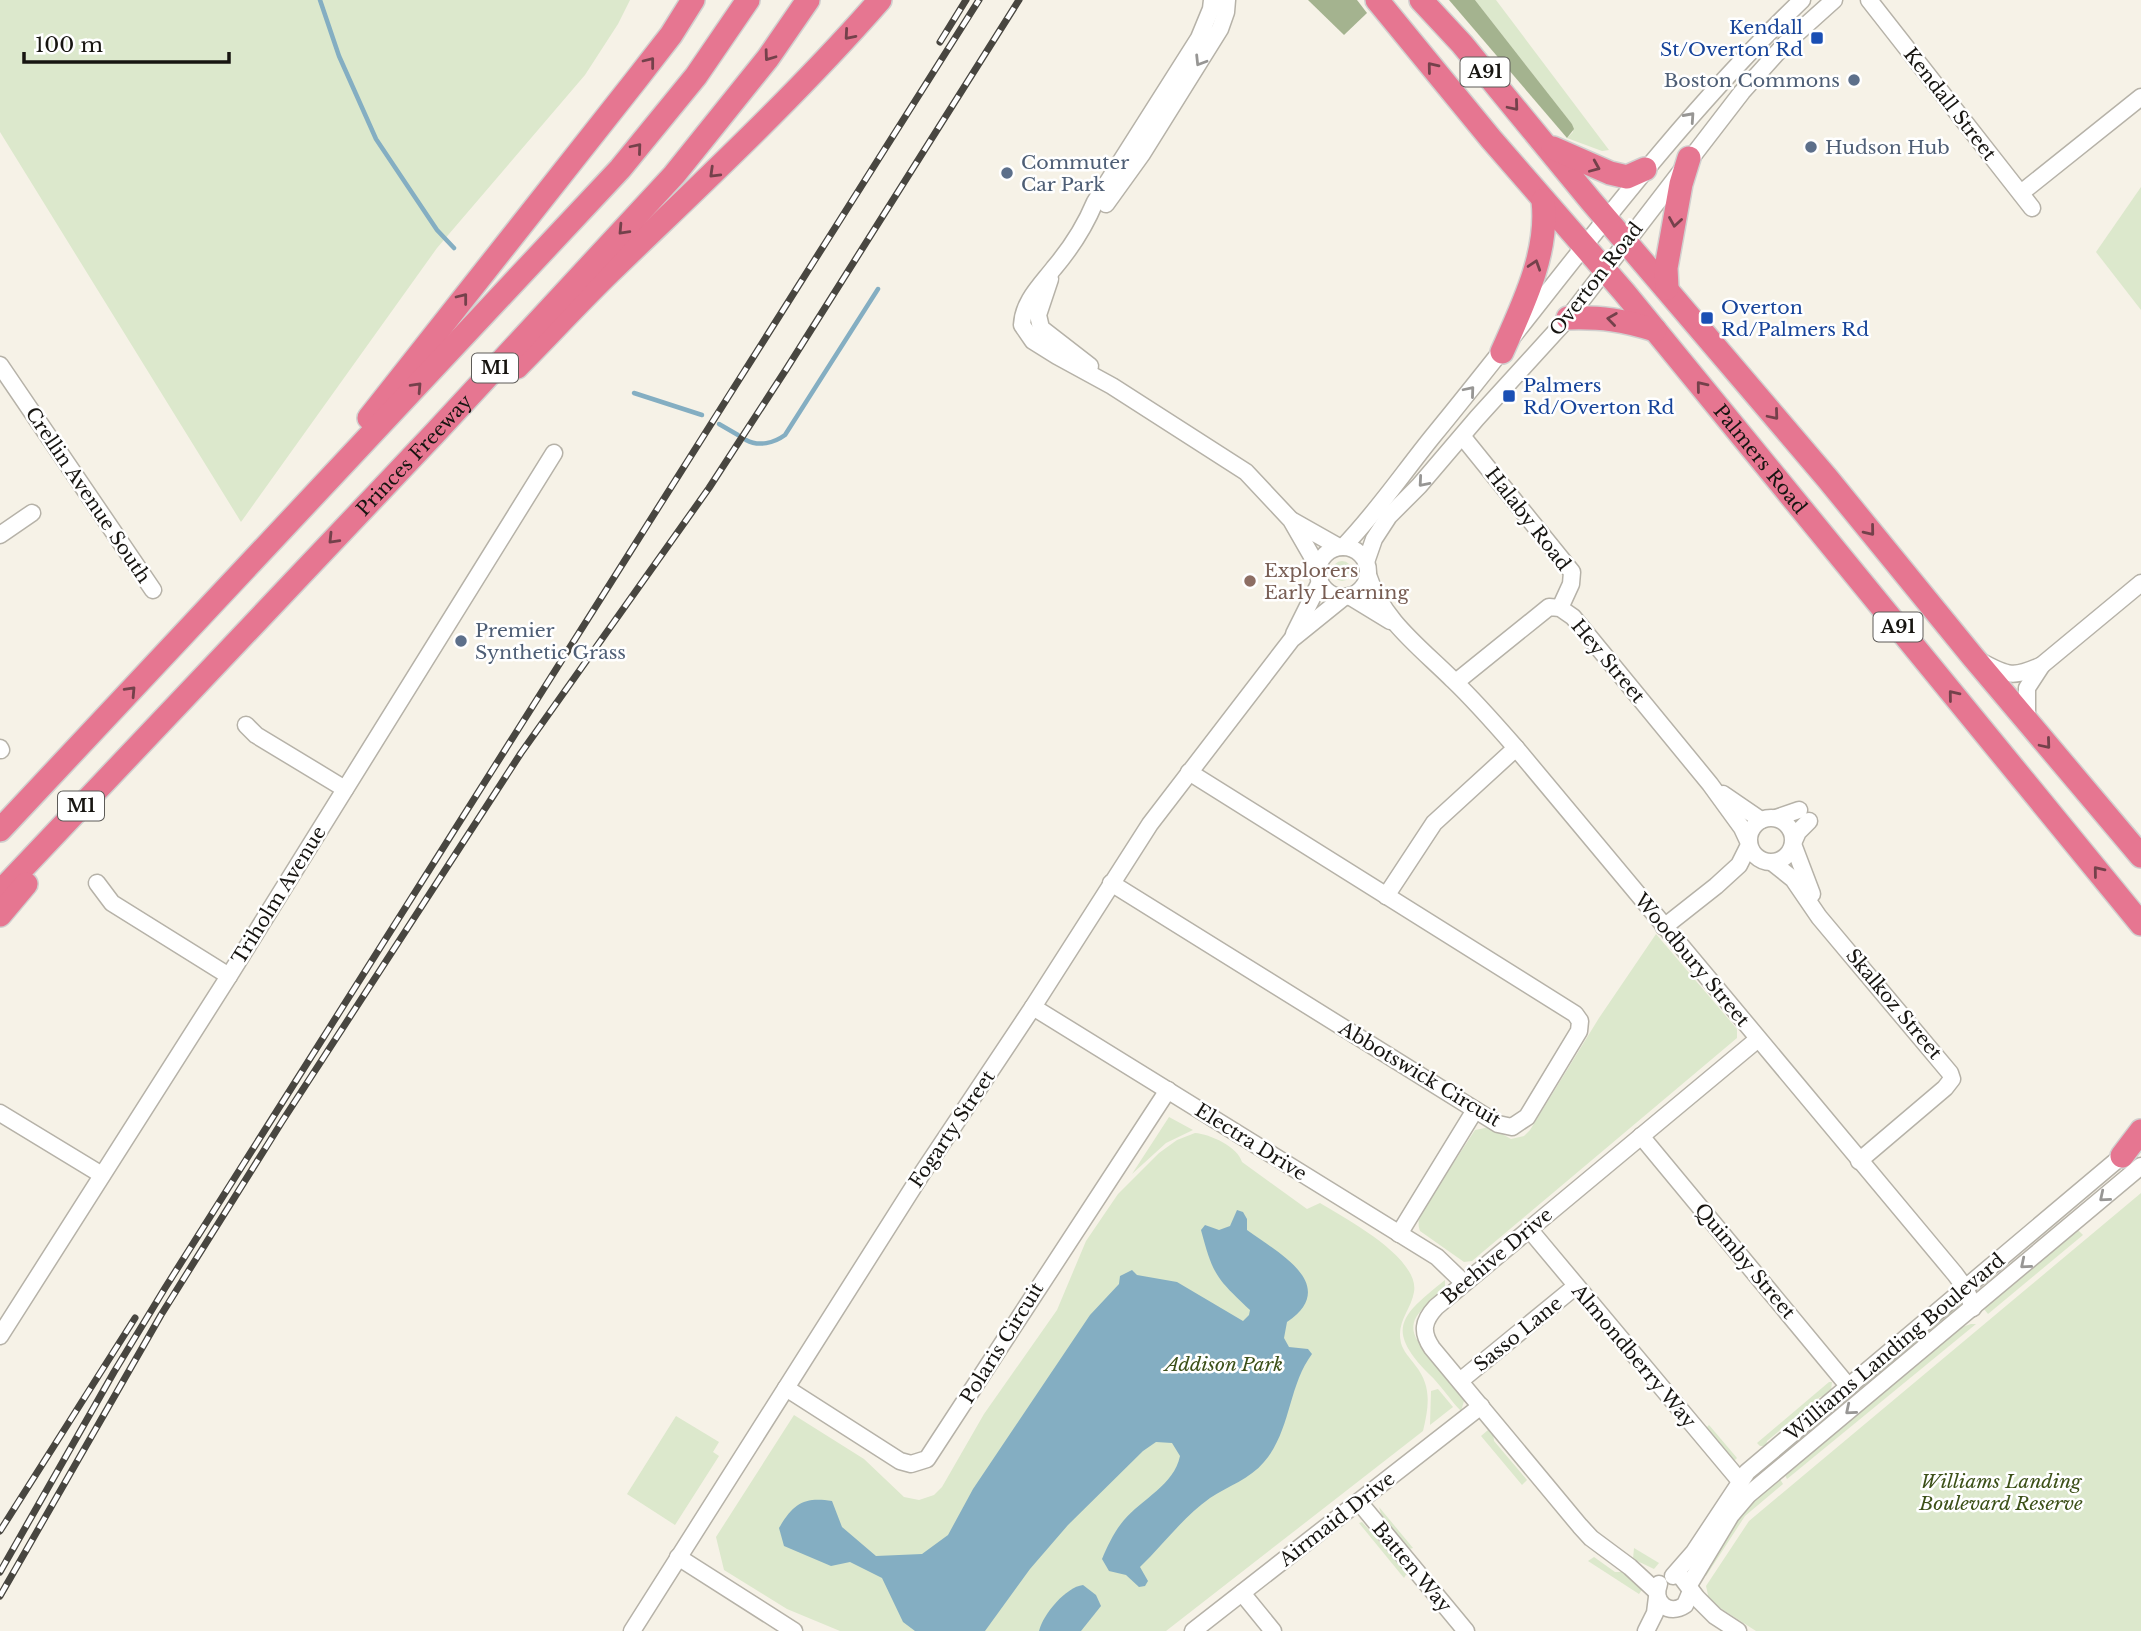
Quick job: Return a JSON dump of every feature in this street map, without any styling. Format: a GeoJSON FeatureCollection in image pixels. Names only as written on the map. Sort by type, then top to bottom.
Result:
{"type":"FeatureCollection","features":[{"type":"Feature","properties":{"kind":"highway"},"geometry":{"type":"LineString","coordinates":[[270,544],[580,153],[671,35],[693,0]]}},
{"type":"Feature","properties":{"kind":"highway","name":"M1"},"geometry":{"type":"LineString","coordinates":[[0,830],[620,169],[696,76],[748,0]]}},
{"type":"Feature","properties":{"kind":"highway","name":"Princes Freeway"},"geometry":{"type":"LineString","coordinates":[[0,892],[435,433],[674,176],[768,58],[808,0]]}},
{"type":"Feature","properties":{"kind":"highway"},"geometry":{"type":"LineString","coordinates":[[435,433],[511,373],[608,274],[764,126],[880,0]]}},
{"type":"Feature","properties":{"kind":"highway","name":"Palmers Road"},"geometry":{"type":"LineString","coordinates":[[1377,0],[1543,201],[1655,330],[2141,924]]}},
{"type":"Feature","properties":{"kind":"highway","name":"Palmers Road"},"geometry":{"type":"LineString","coordinates":[[1421,0],[1462,44],[1828,478],[1973,657],[2141,856]]}},
{"type":"Feature","properties":{"kind":"highway"},"geometry":{"type":"LineString","coordinates":[[1547,145],[1610,173],[1628,177],[1645,169]]}},
{"type":"Feature","properties":{"kind":"highway"},"geometry":{"type":"LineString","coordinates":[[1667,288],[1666,268],[1681,184],[1689,158]]}},
{"type":"Feature","properties":{"kind":"highway"},"geometry":{"type":"LineString","coordinates":[[1502,352],[1518,318],[1542,245],[1546,222],[1543,201]]}},
{"type":"Feature","properties":{"kind":"highway"},"geometry":{"type":"LineString","coordinates":[[1568,318],[1599,317],[1623,320],[1655,330]]}},
{"type":"Feature","properties":{"kind":"highway"},"geometry":{"type":"LineString","coordinates":[[0,915],[162,719]]}},
{"type":"Feature","properties":{"kind":"highway"},"geometry":{"type":"LineString","coordinates":[[0,817],[84,741]]}},
{"type":"Feature","properties":{"kind":"highway"},"geometry":{"type":"LineString","coordinates":[[2132,1161],[2141,1131]]}},
{"type":"Feature","properties":{"kind":"street"},"geometry":{"type":"LineString","coordinates":[[1212,0],[1199,38],[1104,206],[1085,224],[1054,269],[1040,284],[1027,304],[1022,318],[1024,331],[1033,341],[1112,386],[1246,472],[1291,520],[1332,595],[1346,597],[1362,589],[1367,568],[1358,552],[1341,547],[1291,520]]}},
{"type":"Feature","properties":{"kind":"street"},"geometry":{"type":"LineString","coordinates":[[1134,149],[1220,29],[1227,0]]}},
{"type":"Feature","properties":{"kind":"street","name":"Overton Road"},"geometry":{"type":"LineString","coordinates":[[1341,547],[1377,511],[1394,485],[1645,169],[1702,104],[1802,0]]}},
{"type":"Feature","properties":{"kind":"street","name":"Overton Road"},"geometry":{"type":"LineString","coordinates":[[1367,568],[1374,539],[1382,526],[1568,318],[1742,92],[1785,44],[1834,0]]}},
{"type":"Feature","properties":{"kind":"street","name":"Kendall Street"},"geometry":{"type":"LineString","coordinates":[[1869,0],[2032,208]]}},
{"type":"Feature","properties":{"kind":"street"},"geometry":{"type":"LineString","coordinates":[[2021,193],[2141,97]]}},
{"type":"Feature","properties":{"kind":"street","name":"Crellin Avenue South"},"geometry":{"type":"LineString","coordinates":[[0,365],[153,590]]}},
{"type":"Feature","properties":{"kind":"street","name":"Halaby Road"},"geometry":{"type":"LineString","coordinates":[[1462,436],[1572,572],[1560,608]]}},
{"type":"Feature","properties":{"kind":"street"},"geometry":{"type":"LineString","coordinates":[[1428,443],[1446,454]]}},
{"type":"Feature","properties":{"kind":"street","name":"Triholm Avenue"},"geometry":{"type":"LineString","coordinates":[[0,1336],[229,976],[554,453]]}},
{"type":"Feature","properties":{"kind":"street"},"geometry":{"type":"LineString","coordinates":[[0,535],[32,513]]}},
{"type":"Feature","properties":{"kind":"street"},"geometry":{"type":"LineString","coordinates":[[1319,575],[1324,555],[1341,547]]}},
{"type":"Feature","properties":{"kind":"street","name":"Woodbury Street"},"geometry":{"type":"LineString","coordinates":[[1367,568],[1377,598],[1395,624],[1456,682],[1516,748],[1966,1289],[1973,1308]]}},
{"type":"Feature","properties":{"kind":"street","name":"Fogarty Street"},"geometry":{"type":"LineString","coordinates":[[1292,639],[1319,575]]}},
{"type":"Feature","properties":{"kind":"street"},"geometry":{"type":"LineString","coordinates":[[1973,657],[2009,675],[2026,673],[2042,665],[2141,583]]}},
{"type":"Feature","properties":{"kind":"street","name":"Woodbury Street"},"geometry":{"type":"LineString","coordinates":[[1346,597],[1395,624]]}},
{"type":"Feature","properties":{"kind":"street","name":"Fogarty Street"},"geometry":{"type":"LineString","coordinates":[[632,1631],[921,1175],[1150,824],[1292,639],[1346,597]]}},
{"type":"Feature","properties":{"kind":"street","name":"Hey Street"},"geometry":{"type":"LineString","coordinates":[[1456,682],[1549,607],[1560,608],[1573,617],[1710,784],[1742,828],[1749,844]]}},
{"type":"Feature","properties":{"kind":"street"},"geometry":{"type":"LineString","coordinates":[[2027,721],[2027,688],[2042,665]]}},
{"type":"Feature","properties":{"kind":"street"},"geometry":{"type":"LineString","coordinates":[[246,725],[256,735],[345,789]]}},
{"type":"Feature","properties":{"kind":"street"},"geometry":{"type":"LineString","coordinates":[[1387,896],[1434,823],[1516,748]]}},
{"type":"Feature","properties":{"kind":"street","name":"Abbotswick Circuit"},"geometry":{"type":"LineString","coordinates":[[1111,883],[1475,1110],[1503,1126],[1513,1127],[1522,1121],[1579,1031],[1580,1021],[1570,1009],[1189,772]]}},
{"type":"Feature","properties":{"kind":"street","name":"Hey Street"},"geometry":{"type":"LineString","coordinates":[[1710,784],[1769,819]]}},
{"type":"Feature","properties":{"kind":"street"},"geometry":{"type":"LineString","coordinates":[[1664,927],[1740,865],[1752,830],[1769,819],[1804,816],[1786,857],[1748,868],[1716,886]]}},
{"type":"Feature","properties":{"kind":"street"},"geometry":{"type":"LineString","coordinates":[[1769,819],[1791,829],[1793,843]]}},
{"type":"Feature","properties":{"kind":"street","name":"Skalkoz Street"},"geometry":{"type":"LineString","coordinates":[[1793,843],[1815,900],[1835,932]]}},
{"type":"Feature","properties":{"kind":"street"},"geometry":{"type":"LineString","coordinates":[[1749,844],[1755,856],[1770,862]]}},
{"type":"Feature","properties":{"kind":"street","name":"Skalkoz Street"},"geometry":{"type":"LineString","coordinates":[[1770,862],[1793,880],[1819,917],[1835,932],[1945,1065],[1952,1079],[1860,1161]]}},
{"type":"Feature","properties":{"kind":"street"},"geometry":{"type":"LineString","coordinates":[[97,883],[112,903],[229,976]]}},
{"type":"Feature","properties":{"kind":"street","name":"Electra Drive"},"geometry":{"type":"LineString","coordinates":[[1033,1007],[1437,1256],[1464,1283]]}},
{"type":"Feature","properties":{"kind":"street","name":"Beehive Drive"},"geometry":{"type":"LineString","coordinates":[[1657,1594],[1630,1567],[1586,1532],[1428,1342],[1424,1325],[1427,1316],[1464,1283],[1758,1039]]}},
{"type":"Feature","properties":{"kind":"street","name":"Polaris Circuit"},"geometry":{"type":"LineString","coordinates":[[786,1388],[900,1461],[911,1465],[927,1459],[1168,1090]]}},
{"type":"Feature","properties":{"kind":"street"},"geometry":{"type":"LineString","coordinates":[[1399,1234],[1475,1110]]}},
{"type":"Feature","properties":{"kind":"street"},"geometry":{"type":"LineString","coordinates":[[0,1113],[102,1175]]}},
{"type":"Feature","properties":{"kind":"street","name":"Quimby Street"},"geometry":{"type":"LineString","coordinates":[[1641,1136],[1849,1387]]}},
{"type":"Feature","properties":{"kind":"street","name":"Williams Landing Boulevard"},"geometry":{"type":"LineString","coordinates":[[1690,1588],[1731,1515],[1748,1495],[1973,1308],[2132,1161],[2141,1139]]}},
{"type":"Feature","properties":{"kind":"street","name":"Williams Landing Boulevard"},"geometry":{"type":"LineString","coordinates":[[1670,1577],[1694,1552],[1740,1481],[1764,1457],[1966,1289],[2132,1161]]}},
{"type":"Feature","properties":{"kind":"street","name":"Almondberry Way"},"geometry":{"type":"LineString","coordinates":[[1529,1229],[1740,1481]]}},
{"type":"Feature","properties":{"kind":"street","name":"Sasso Lane"},"geometry":{"type":"LineString","coordinates":[[1460,1381],[1576,1286]]}},
{"type":"Feature","properties":{"kind":"street","name":"Airmaid Drive"},"geometry":{"type":"LineString","coordinates":[[1194,1631],[1481,1406]]}},
{"type":"Feature","properties":{"kind":"street","name":"Batten Way"},"geometry":{"type":"LineString","coordinates":[[1359,1502],[1466,1631]]}},
{"type":"Feature","properties":{"kind":"street"},"geometry":{"type":"LineString","coordinates":[[678,1557],[794,1631]]}},
{"type":"Feature","properties":{"kind":"street","name":"Beehive Drive"},"geometry":{"type":"LineString","coordinates":[[1630,1567],[1670,1577]]}},
{"type":"Feature","properties":{"kind":"street"},"geometry":{"type":"LineString","coordinates":[[1646,1631],[1655,1612],[1660,1583],[1670,1577],[1681,1577],[1723,1623]]}},
{"type":"Feature","properties":{"kind":"street"},"geometry":{"type":"LineString","coordinates":[[1655,1631],[1689,1601],[1690,1588]]}},
{"type":"Feature","properties":{"kind":"street"},"geometry":{"type":"LineString","coordinates":[[1242,1593],[1273,1631]]}},
{"type":"Feature","properties":{"kind":"street"},"geometry":{"type":"LineString","coordinates":[[1657,1594],[1666,1608],[1695,1611],[1738,1631]]}},
{"type":"Feature","properties":{"kind":"green space"},"geometry":{"type":"Polygon","coordinates":[[[0,0],[630,0],[585,75],[437,248],[241,522],[0,132],[0,0]]]}},
{"type":"Feature","properties":{"kind":"green space"},"geometry":{"type":"Polygon","coordinates":[[[1308,0],[1357,0],[1367,13],[1344,35],[1308,0]]]}},
{"type":"Feature","properties":{"kind":"green space"},"geometry":{"type":"Polygon","coordinates":[[[1449,0],[1475,0],[1572,124],[1574,129],[1567,138],[1449,0]]]}},
{"type":"Feature","properties":{"kind":"green space"},"geometry":{"type":"Polygon","coordinates":[[[1475,0],[1496,0],[1609,150],[1602,151],[1567,138],[1573,132],[1572,124],[1475,0]]]}},
{"type":"Feature","properties":{"kind":"green space"},"geometry":{"type":"Polygon","coordinates":[[[2141,187],[2141,310],[2096,252],[2141,187]]]}},
{"type":"Feature","properties":{"kind":"green space"},"geometry":{"type":"Polygon","coordinates":[[[1338,561],[1346,561],[1352,571],[1346,581],[1338,581],[1332,575],[1332,567],[1338,561]]]}},
{"type":"Feature","properties":{"kind":"green space"},"geometry":{"type":"Polygon","coordinates":[[[1656,934],[1737,1029],[1737,1038],[1472,1261],[1464,1262],[1420,1231],[1419,1220],[1426,1205],[1475,1130],[1490,1127],[1511,1139],[1524,1136],[1530,1130],[1599,1018],[1656,934]]]}},
{"type":"Feature","properties":{"kind":"green space"},"geometry":{"type":"Polygon","coordinates":[[[1169,1117],[1193,1130],[1166,1143],[1132,1174],[1169,1117]]]}},
{"type":"Feature","properties":{"kind":"green space","name":"Addison Park"},"geometry":{"type":"Polygon","coordinates":[[[1195,1133],[1229,1146],[1242,1162],[1307,1209],[1320,1203],[1346,1218],[1379,1240],[1405,1266],[1413,1279],[1414,1292],[1402,1322],[1400,1336],[1403,1349],[1420,1373],[1427,1389],[1428,1405],[1423,1431],[1166,1631],[840,1631],[787,1609],[724,1570],[716,1537],[794,1415],[864,1459],[904,1497],[919,1500],[934,1495],[942,1487],[984,1414],[1057,1310],[1086,1241],[1118,1194],[1159,1153],[1177,1140],[1195,1133]]]}},
{"type":"Feature","properties":{"kind":"green space","name":"Williams Landing Boulevard Reserve"},"geometry":{"type":"Polygon","coordinates":[[[2141,1193],[2141,1631],[1756,1631],[1706,1599],[1706,1586],[1749,1521],[2141,1193]]]}},
{"type":"Feature","properties":{"kind":"green space"},"geometry":{"type":"Polygon","coordinates":[[[2078,1230],[2083,1235],[1988,1314],[1984,1309],[2078,1230]]]}},
{"type":"Feature","properties":{"kind":"green space"},"geometry":{"type":"Polygon","coordinates":[[[1445,1280],[1445,1290],[1417,1316],[1414,1330],[1416,1338],[1461,1393],[1464,1401],[1461,1411],[1415,1358],[1406,1345],[1403,1333],[1409,1313],[1445,1280]]]}},
{"type":"Feature","properties":{"kind":"green space"},"geometry":{"type":"Polygon","coordinates":[[[1962,1301],[1964,1308],[1775,1464],[1771,1460],[1962,1301]]]}},
{"type":"Feature","properties":{"kind":"green space"},"geometry":{"type":"Polygon","coordinates":[[[1976,1324],[1787,1479],[1785,1475],[1962,1327],[1976,1324]]]}},
{"type":"Feature","properties":{"kind":"green space"},"geometry":{"type":"Polygon","coordinates":[[[1832,1382],[1831,1390],[1827,1395],[1820,1397],[1767,1441],[1766,1446],[1757,1443],[1832,1382]]]}},
{"type":"Feature","properties":{"kind":"green space"},"geometry":{"type":"Polygon","coordinates":[[[1438,1389],[1453,1407],[1430,1425],[1431,1391],[1438,1389]]]}},
{"type":"Feature","properties":{"kind":"green space"},"geometry":{"type":"Polygon","coordinates":[[[676,1416],[719,1442],[713,1452],[719,1456],[675,1525],[627,1494],[676,1416]]]}},
{"type":"Feature","properties":{"kind":"green space"},"geometry":{"type":"Polygon","coordinates":[[[1709,1425],[1737,1458],[1734,1461],[1705,1429],[1709,1425]]]}},
{"type":"Feature","properties":{"kind":"green space"},"geometry":{"type":"Polygon","coordinates":[[[1488,1430],[1493,1432],[1494,1441],[1527,1480],[1522,1485],[1481,1436],[1488,1430]]]}},
{"type":"Feature","properties":{"kind":"green space"},"geometry":{"type":"Polygon","coordinates":[[[1780,1479],[1783,1484],[1745,1516],[1706,1576],[1702,1574],[1728,1529],[1745,1508],[1780,1479]]]}},
{"type":"Feature","properties":{"kind":"green space"},"geometry":{"type":"Polygon","coordinates":[[[1379,1507],[1413,1548],[1409,1549],[1382,1517],[1379,1507]]]}},
{"type":"Feature","properties":{"kind":"green space"},"geometry":{"type":"Polygon","coordinates":[[[1362,1522],[1407,1573],[1404,1578],[1359,1523],[1362,1522]]]}},
{"type":"Feature","properties":{"kind":"green space"},"geometry":{"type":"Polygon","coordinates":[[[1634,1548],[1659,1563],[1654,1569],[1633,1559],[1634,1548]]]}},
{"type":"Feature","properties":{"kind":"green space"},"geometry":{"type":"Polygon","coordinates":[[[1594,1557],[1615,1572],[1625,1572],[1643,1588],[1639,1594],[1588,1561],[1594,1557]]]}},
{"type":"Feature","properties":{"kind":"water"},"geometry":{"type":"Polygon","coordinates":[[[1237,1210],[1243,1212],[1247,1219],[1247,1230],[1287,1259],[1306,1282],[1308,1295],[1302,1308],[1287,1322],[1284,1338],[1289,1347],[1308,1349],[1312,1354],[1298,1380],[1280,1437],[1273,1450],[1252,1473],[1210,1498],[1191,1514],[1140,1567],[1148,1581],[1145,1586],[1139,1587],[1126,1575],[1109,1571],[1102,1559],[1124,1520],[1164,1483],[1177,1466],[1180,1456],[1172,1443],[1156,1442],[1143,1451],[1068,1525],[1030,1569],[985,1631],[915,1631],[903,1622],[882,1578],[850,1562],[831,1566],[784,1546],[779,1528],[784,1519],[795,1507],[814,1500],[832,1501],[842,1527],[876,1556],[922,1554],[948,1535],[973,1489],[1090,1315],[1119,1284],[1120,1276],[1132,1270],[1137,1275],[1177,1282],[1243,1321],[1250,1310],[1217,1275],[1201,1230],[1205,1225],[1219,1230],[1230,1226],[1237,1210]]]}},
{"type":"Feature","properties":{"kind":"water"},"geometry":{"type":"Polygon","coordinates":[[[1083,1585],[1096,1595],[1101,1606],[1081,1631],[1039,1631],[1056,1602],[1083,1585]]]}},
{"type":"Feature","properties":{"kind":"waterway"},"geometry":{"type":"LineString","coordinates":[[320,0],[339,56],[376,139],[437,230],[454,248]]}},
{"type":"Feature","properties":{"kind":"waterway"},"geometry":{"type":"LineString","coordinates":[[746,440],[766,443],[785,435],[878,289]]}},
{"type":"Feature","properties":{"kind":"waterway"},"geometry":{"type":"LineString","coordinates":[[634,393],[702,415]]}},
{"type":"Feature","properties":{"kind":"waterway"},"geometry":{"type":"LineString","coordinates":[[719,424],[738,435]]}},
{"type":"Feature","properties":{"kind":"railway"},"geometry":{"type":"LineString","coordinates":[[940,42],[966,0]]}},
{"type":"Feature","properties":{"kind":"railway"},"geometry":{"type":"LineString","coordinates":[[0,1572],[165,1288],[979,0]]}},
{"type":"Feature","properties":{"kind":"railway"},"geometry":{"type":"LineString","coordinates":[[0,1596],[161,1315],[283,1120],[521,753],[709,488],[1019,0]]}},
{"type":"Feature","properties":{"kind":"railway"},"geometry":{"type":"LineString","coordinates":[[0,1531],[135,1318]]}},
{"type":"Feature","properties":{"kind":"place","name":"Kendall St/Overton Rd"},"geometry":{"type":"Point","coordinates":[1817,38]}},
{"type":"Feature","properties":{"kind":"place","name":"Boston Commons"},"geometry":{"type":"Point","coordinates":[1854,80]}},
{"type":"Feature","properties":{"kind":"place","name":"Hudson Hub"},"geometry":{"type":"Point","coordinates":[1811,147]}},
{"type":"Feature","properties":{"kind":"place","name":"Commuter Car Park"},"geometry":{"type":"Point","coordinates":[1007,173]}},
{"type":"Feature","properties":{"kind":"place","name":"Overton Rd/Palmers Rd"},"geometry":{"type":"Point","coordinates":[1707,318]}},
{"type":"Feature","properties":{"kind":"place","name":"Palmers Rd/Overton Rd"},"geometry":{"type":"Point","coordinates":[1509,396]}},
{"type":"Feature","properties":{"kind":"place","name":"Explorers Early Learning"},"geometry":{"type":"Point","coordinates":[1250,581]}},
{"type":"Feature","properties":{"kind":"place","name":"Premier Synthetic Grass"},"geometry":{"type":"Point","coordinates":[461,641]}}]}
